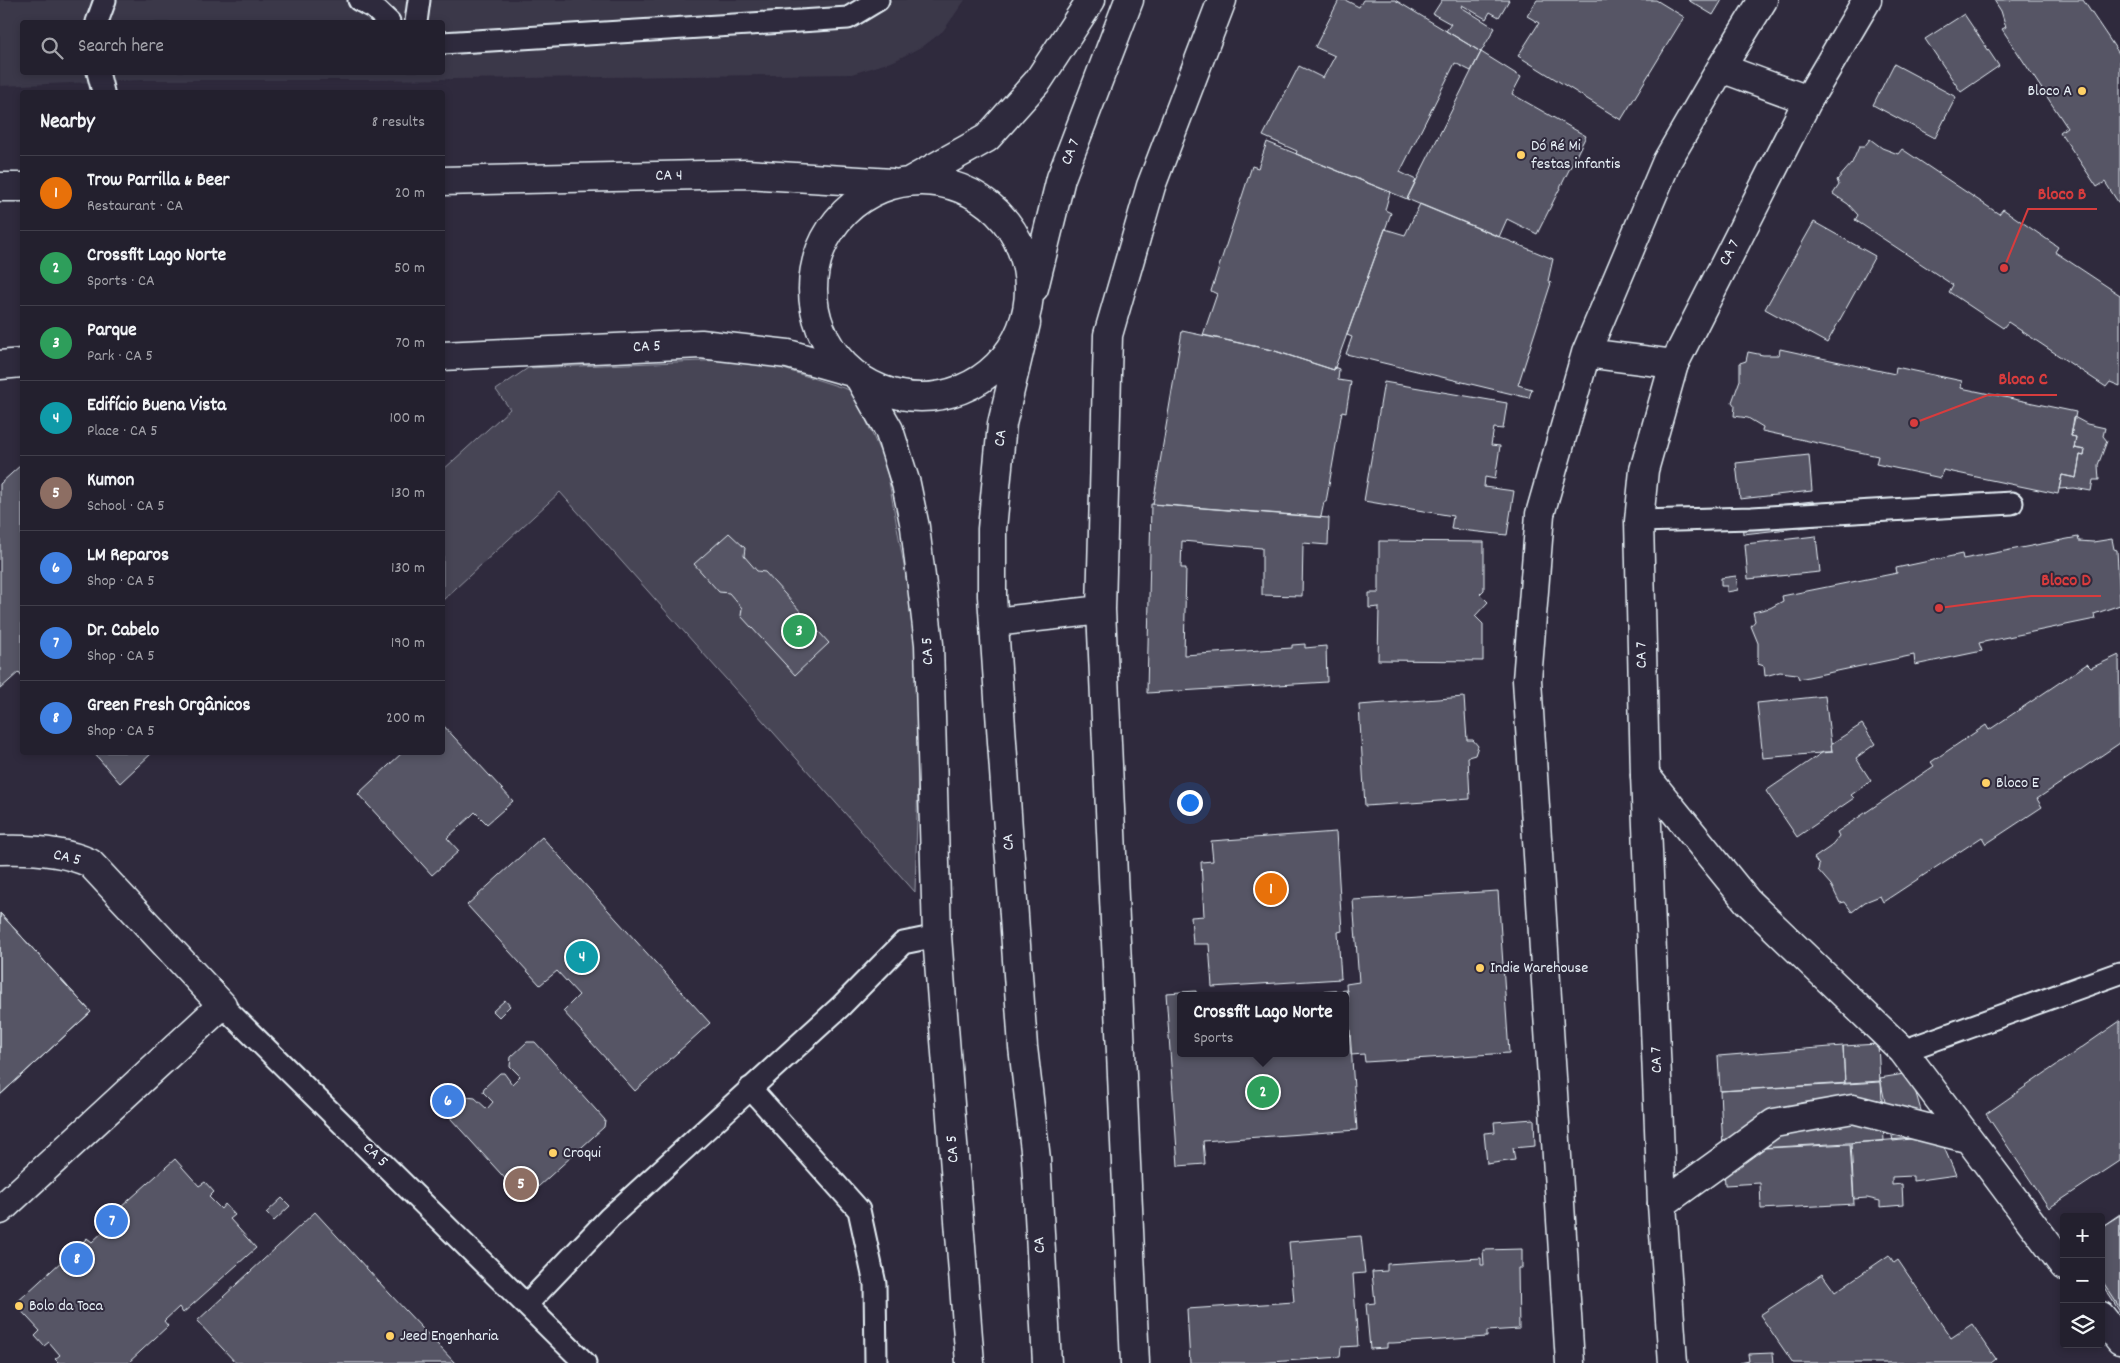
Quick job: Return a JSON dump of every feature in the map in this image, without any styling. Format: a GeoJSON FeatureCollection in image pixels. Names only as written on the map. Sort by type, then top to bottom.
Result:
{"type":"FeatureCollection","features":[{"type":"Feature","properties":{"kind":"street"},"geometry":{"type":"LineString","coordinates":[[1027,316],[997,368],[950,395],[896,396],[854,374],[823,338],[812,296],[817,255],[838,218],[871,191],[904,182],[987,138],[1038,81],[1091,0]]}},
{"type":"Feature","properties":{"kind":"street","name":"CA 7"},"geometry":{"type":"LineString","coordinates":[[1027,316],[1061,178],[1129,0]]}},
{"type":"Feature","properties":{"kind":"street"},"geometry":{"type":"LineString","coordinates":[[1136,1363],[1101,610],[1108,335],[1151,186],[1222,0]]}},
{"type":"Feature","properties":{"kind":"street"},"geometry":{"type":"LineString","coordinates":[[1570,1363],[1527,680],[1540,514],[1586,353],[1667,161],[1763,0]]}},
{"type":"Feature","properties":{"kind":"street","name":"CA 7"},"geometry":{"type":"LineString","coordinates":[[1673,1363],[1662,1204],[1645,775],[1639,521],[1644,470],[1674,364],[1808,100],[1868,0]]}},
{"type":"Feature","properties":{"kind":"street"},"geometry":{"type":"LineString","coordinates":[[1721,68],[1808,100]]}},
{"type":"Feature","properties":{"kind":"street","name":"CA 4"},"geometry":{"type":"LineString","coordinates":[[445,181],[746,174],[904,182],[965,188],[1008,220],[1030,270],[1027,316]]}},
{"type":"Feature","properties":{"kind":"street"},"geometry":{"type":"LineString","coordinates":[[0,187],[20,187]]}},
{"type":"Feature","properties":{"kind":"street","name":"CA"},"geometry":{"type":"LineString","coordinates":[[1027,316],[1002,424],[992,528],[994,622],[1024,1047],[1036,1160],[1047,1363]]}},
{"type":"Feature","properties":{"kind":"street","name":"CA 5"},"geometry":{"type":"LineString","coordinates":[[445,356],[701,344],[788,354],[854,374],[889,430],[906,484],[915,527],[929,644],[937,936],[970,1363]]}},
{"type":"Feature","properties":{"kind":"street"},"geometry":{"type":"LineString","coordinates":[[1586,353],[1674,364]]}},
{"type":"Feature","properties":{"kind":"street"},"geometry":{"type":"LineString","coordinates":[[0,365],[20,363]]}},
{"type":"Feature","properties":{"kind":"street"},"geometry":{"type":"LineString","coordinates":[[994,622],[1101,610]]}},
{"type":"Feature","properties":{"kind":"street"},"geometry":{"type":"LineString","coordinates":[[1645,775],[1747,902],[1903,1051],[1966,1138],[2060,1261]]}},
{"type":"Feature","properties":{"kind":"street","name":"CA 5"},"geometry":{"type":"LineString","coordinates":[[0,850],[17,849],[76,857],[90,863],[222,1005]]}},
{"type":"Feature","properties":{"kind":"street"},"geometry":{"type":"LineString","coordinates":[[0,1210],[222,1005]]}},
{"type":"Feature","properties":{"kind":"street"},"geometry":{"type":"LineString","coordinates":[[1662,1204],[1774,1123],[1853,1109],[1966,1138]]}},
{"type":"Feature","properties":{"kind":"street"},"geometry":{"type":"LineString","coordinates":[[2105,1321],[2120,1340]]}},
{"type":"Feature","properties":{"kind":"lane"},"geometry":{"type":"LineString","coordinates":[[98,20],[105,0]]}},
{"type":"Feature","properties":{"kind":"lane"},"geometry":{"type":"LineString","coordinates":[[359,0],[374,8],[387,20]]}},
{"type":"Feature","properties":{"kind":"lane"},"geometry":{"type":"LineString","coordinates":[[416,20],[419,0]]}},
{"type":"Feature","properties":{"kind":"lane"},"geometry":{"type":"LineString","coordinates":[[445,43],[848,18],[878,0]]}},
{"type":"Feature","properties":{"kind":"lane"},"geometry":{"type":"LineString","coordinates":[[99,75],[102,90]]}},
{"type":"Feature","properties":{"kind":"lane"},"geometry":{"type":"LineString","coordinates":[[1639,521],[1752,518],[2012,503]]}},
{"type":"Feature","properties":{"kind":"lane"},"geometry":{"type":"LineString","coordinates":[[528,1304],[609,1218],[840,1007],[903,943],[937,936]]}},
{"type":"Feature","properties":{"kind":"lane"},"geometry":{"type":"LineString","coordinates":[[1903,1051],[2120,973]]}},
{"type":"Feature","properties":{"kind":"lane","name":"CA 5"},"geometry":{"type":"LineString","coordinates":[[222,1005],[528,1304],[585,1363]]}},
{"type":"Feature","properties":{"kind":"lane"},"geometry":{"type":"LineString","coordinates":[[750,1088],[859,1210],[875,1284],[876,1363]]}},
{"type":"Feature","properties":{"kind":"shaded area"},"geometry":{"type":"Polygon","coordinates":[[[0,0],[965,0],[943,31],[925,45],[894,61],[852,74],[371,80],[142,80],[0,86],[0,0]]]}},
{"type":"Feature","properties":{"kind":"shaded area"},"geometry":{"type":"Polygon","coordinates":[[[752,359],[853,391],[886,465],[921,661],[915,892],[560,492],[445,598],[445,468],[510,409],[496,390],[528,368],[752,359]]]}},
{"type":"Feature","properties":{"kind":"building"},"geometry":{"type":"Polygon","coordinates":[[[1339,0],[1345,0],[1359,7],[1363,0],[1395,0],[1481,52],[1471,71],[1455,63],[1400,172],[1416,180],[1407,199],[1296,154],[1297,151],[1263,136],[1299,66],[1323,78],[1335,56],[1315,47],[1339,0]]]}},
{"type":"Feature","properties":{"kind":"building"},"geometry":{"type":"Polygon","coordinates":[[[1442,0],[1509,0],[1499,17],[1490,12],[1486,19],[1462,5],[1461,7],[1495,28],[1481,52],[1446,31],[1451,24],[1433,14],[1442,0]]]}},
{"type":"Feature","properties":{"kind":"building"},"geometry":{"type":"Polygon","coordinates":[[[1537,0],[1656,0],[1684,17],[1621,120],[1518,56],[1539,23],[1527,16],[1537,0]]]}},
{"type":"Feature","properties":{"kind":"building"},"geometry":{"type":"Polygon","coordinates":[[[1688,0],[1722,0],[1713,15],[1688,0]]]}},
{"type":"Feature","properties":{"kind":"building","name":"Bloco A"},"geometry":{"type":"Polygon","coordinates":[[[1994,0],[2083,0],[2120,55],[2120,205],[2105,182],[2097,187],[2060,132],[2067,127],[2002,29],[2006,27],[2001,11],[1994,0]]]}},
{"type":"Feature","properties":{"kind":"building"},"geometry":{"type":"Polygon","coordinates":[[[1964,14],[1999,66],[1961,92],[1925,39],[1964,14]]]}},
{"type":"Feature","properties":{"kind":"building"},"geometry":{"type":"Polygon","coordinates":[[[1481,52],[1521,77],[1512,94],[1586,136],[1537,234],[1507,219],[1499,237],[1407,199],[1481,52]]]}},
{"type":"Feature","properties":{"kind":"building"},"geometry":{"type":"Polygon","coordinates":[[[1894,64],[1956,97],[1935,138],[1873,105],[1894,64]]]}},
{"type":"Feature","properties":{"kind":"building"},"geometry":{"type":"Polygon","coordinates":[[[1870,139],[1882,148],[1898,154],[1902,149],[1999,214],[2003,209],[2058,247],[2055,252],[2120,295],[2120,386],[2110,382],[2106,387],[2008,322],[2003,328],[1949,292],[1953,285],[1855,220],[1858,215],[1848,204],[1833,194],[1839,185],[1837,180],[1852,163],[1859,147],[1864,147],[1870,139]]]}},
{"type":"Feature","properties":{"kind":"building"},"geometry":{"type":"Polygon","coordinates":[[[1267,142],[1390,192],[1385,210],[1391,213],[1334,370],[1272,350],[1203,335],[1217,294],[1211,291],[1252,166],[1258,168],[1267,142]]]}},
{"type":"Feature","properties":{"kind":"building"},"geometry":{"type":"Polygon","coordinates":[[[1420,204],[1553,259],[1548,281],[1551,283],[1518,385],[1532,389],[1529,398],[1346,354],[1352,337],[1347,335],[1385,229],[1405,235],[1420,204]]]}},
{"type":"Feature","properties":{"kind":"building"},"geometry":{"type":"Polygon","coordinates":[[[1814,222],[1875,256],[1827,343],[1765,309],[1814,222]]]}},
{"type":"Feature","properties":{"kind":"building"},"geometry":{"type":"Polygon","coordinates":[[[1182,331],[1272,350],[1334,370],[1334,367],[1339,369],[1338,380],[1351,382],[1346,412],[1342,411],[1326,502],[1324,502],[1321,517],[1153,504],[1182,331]]]}},
{"type":"Feature","properties":{"kind":"building"},"geometry":{"type":"Polygon","coordinates":[[[1780,349],[1895,374],[1896,367],[1962,381],[1961,388],[2076,412],[2071,436],[2076,437],[2074,448],[2085,450],[2084,456],[2080,455],[2076,478],[2062,475],[2058,494],[1943,470],[1941,478],[1876,464],[1878,456],[1762,431],[1763,427],[1748,418],[1734,416],[1735,406],[1732,402],[1740,380],[1740,363],[1746,361],[1748,352],[1763,355],[1779,355],[1780,349]]]}},
{"type":"Feature","properties":{"kind":"building"},"geometry":{"type":"Polygon","coordinates":[[[1384,382],[1507,403],[1503,429],[1494,428],[1491,445],[1500,446],[1495,479],[1485,477],[1484,487],[1514,491],[1507,535],[1451,529],[1453,516],[1364,501],[1384,382]]]}},
{"type":"Feature","properties":{"kind":"building"},"geometry":{"type":"Polygon","coordinates":[[[2074,417],[2087,424],[2105,428],[2103,436],[2107,441],[2098,465],[2099,480],[2093,480],[2091,491],[2074,488],[2059,489],[2062,475],[2076,478],[2080,455],[2084,456],[2085,450],[2074,448],[2076,437],[2071,436],[2074,417]]]}},
{"type":"Feature","properties":{"kind":"building"},"geometry":{"type":"Polygon","coordinates":[[[1809,455],[1812,491],[1740,499],[1736,463],[1809,455]]]}},
{"type":"Feature","properties":{"kind":"building"},"geometry":{"type":"Polygon","coordinates":[[[20,466],[20,673],[19,672],[0,689],[0,484],[20,466]]]}},
{"type":"Feature","properties":{"kind":"building"},"geometry":{"type":"Polygon","coordinates":[[[1813,501],[1816,526],[1743,534],[1741,509],[1813,501]]]}},
{"type":"Feature","properties":{"kind":"building"},"geometry":{"type":"Polygon","coordinates":[[[1151,504],[1329,518],[1328,545],[1303,543],[1302,596],[1262,595],[1262,548],[1182,541],[1181,568],[1186,568],[1184,655],[1292,648],[1292,645],[1305,644],[1305,648],[1326,646],[1327,682],[1147,693],[1151,504]]]}},
{"type":"Feature","properties":{"kind":"building"},"geometry":{"type":"Polygon","coordinates":[[[729,533],[745,548],[744,556],[757,571],[765,572],[829,643],[795,675],[741,616],[742,608],[729,593],[719,592],[694,564],[729,533]]]}},
{"type":"Feature","properties":{"kind":"building"},"geometry":{"type":"Polygon","coordinates":[[[1816,536],[1820,572],[1748,579],[1745,544],[1816,536]]]}},
{"type":"Feature","properties":{"kind":"building"},"geometry":{"type":"Polygon","coordinates":[[[2078,537],[2079,541],[2093,542],[2112,539],[2114,549],[2117,550],[2120,605],[2094,614],[2095,619],[1979,643],[1982,651],[1915,665],[1914,655],[1799,679],[1797,674],[1780,672],[1765,676],[1764,666],[1758,664],[1758,643],[1751,626],[1755,621],[1753,612],[1770,608],[1783,601],[1782,596],[1897,573],[1896,568],[1962,554],[1963,559],[2078,537]]]}},
{"type":"Feature","properties":{"kind":"building"},"geometry":{"type":"Polygon","coordinates":[[[1379,541],[1484,542],[1484,590],[1480,594],[1488,602],[1475,616],[1483,624],[1483,661],[1378,660],[1379,607],[1369,608],[1369,593],[1379,593],[1379,541]]]}},
{"type":"Feature","properties":{"kind":"building"},"geometry":{"type":"Polygon","coordinates":[[[1736,576],[1738,590],[1727,592],[1727,586],[1721,586],[1721,578],[1736,576]]]}},
{"type":"Feature","properties":{"kind":"building","name":"Bloco E"},"geometry":{"type":"Polygon","coordinates":[[[2119,655],[2120,743],[2037,799],[2042,807],[1986,844],[1982,837],[1883,902],[1880,896],[1865,902],[1852,912],[1845,902],[1840,903],[1831,885],[1818,870],[1819,865],[1814,858],[1830,847],[1839,836],[1837,832],[1934,766],[1931,762],[1986,725],[1989,730],[2087,664],[2091,668],[2119,655]]]}},
{"type":"Feature","properties":{"kind":"building"},"geometry":{"type":"Polygon","coordinates":[[[1825,696],[1832,752],[1763,758],[1757,703],[1825,696]]]}},
{"type":"Feature","properties":{"kind":"building"},"geometry":{"type":"Polygon","coordinates":[[[1464,697],[1467,740],[1473,740],[1478,746],[1475,755],[1468,757],[1470,799],[1365,806],[1359,705],[1464,697]]]}},
{"type":"Feature","properties":{"kind":"building"},"geometry":{"type":"Polygon","coordinates":[[[1862,724],[1875,744],[1856,758],[1871,781],[1851,795],[1854,798],[1797,837],[1766,791],[1823,752],[1832,752],[1831,744],[1862,724]]]}},
{"type":"Feature","properties":{"kind":"building"},"geometry":{"type":"Polygon","coordinates":[[[445,727],[513,801],[487,824],[475,812],[447,838],[459,851],[432,875],[358,794],[400,755],[445,755],[445,727]]]}},
{"type":"Feature","properties":{"kind":"building"},"geometry":{"type":"Polygon","coordinates":[[[96,755],[150,755],[120,783],[96,755]]]}},
{"type":"Feature","properties":{"kind":"building"},"geometry":{"type":"Polygon","coordinates":[[[1336,832],[1342,931],[1338,932],[1341,979],[1212,987],[1209,944],[1193,944],[1191,917],[1204,916],[1201,862],[1213,861],[1211,841],[1336,832]]]}},
{"type":"Feature","properties":{"kind":"building"},"geometry":{"type":"Polygon","coordinates":[[[542,837],[710,1023],[635,1091],[563,1011],[579,995],[557,971],[540,985],[467,905],[542,837]]]}},
{"type":"Feature","properties":{"kind":"building"},"geometry":{"type":"Polygon","coordinates":[[[1498,891],[1509,1053],[1365,1062],[1364,1054],[1351,1055],[1349,992],[1347,992],[1346,984],[1359,982],[1353,900],[1498,891]]]}},
{"type":"Feature","properties":{"kind":"building"},"geometry":{"type":"Polygon","coordinates":[[[0,913],[91,1012],[0,1095],[0,913]]]}},
{"type":"Feature","properties":{"kind":"building"},"geometry":{"type":"Polygon","coordinates":[[[0,913],[91,1012],[0,1095],[0,913]]]}},
{"type":"Feature","properties":{"kind":"building"},"geometry":{"type":"Polygon","coordinates":[[[1347,990],[1347,992],[1319,992],[1347,990]]]}},
{"type":"Feature","properties":{"kind":"building"},"geometry":{"type":"Polygon","coordinates":[[[1177,992],[1177,1057],[1349,1057],[1349,1018],[1357,1130],[1203,1141],[1205,1164],[1178,1166],[1166,993],[1177,992]]]}},
{"type":"Feature","properties":{"kind":"building"},"geometry":{"type":"Polygon","coordinates":[[[505,1000],[510,1006],[499,1017],[493,1011],[505,1000]]]}},
{"type":"Feature","properties":{"kind":"building"},"geometry":{"type":"Polygon","coordinates":[[[2120,1021],[2120,1161],[2049,1208],[1986,1114],[2120,1021]]]}},
{"type":"Feature","properties":{"kind":"building"},"geometry":{"type":"Polygon","coordinates":[[[527,1042],[535,1042],[605,1120],[604,1127],[528,1196],[521,1196],[451,1119],[451,1112],[467,1097],[475,1098],[487,1109],[493,1102],[483,1092],[484,1088],[500,1073],[504,1073],[512,1084],[520,1076],[510,1066],[511,1057],[527,1042]]]}},
{"type":"Feature","properties":{"kind":"building"},"geometry":{"type":"Polygon","coordinates":[[[1878,1044],[1880,1082],[1845,1084],[1843,1046],[1878,1044]]]}},
{"type":"Feature","properties":{"kind":"building"},"geometry":{"type":"Polygon","coordinates":[[[1843,1046],[1845,1084],[1720,1091],[1718,1056],[1843,1046]]]}},
{"type":"Feature","properties":{"kind":"building"},"geometry":{"type":"Polygon","coordinates":[[[1910,1073],[1922,1114],[1937,1136],[1893,1141],[1880,1078],[1910,1073]]]}},
{"type":"Feature","properties":{"kind":"building"},"geometry":{"type":"Polygon","coordinates":[[[1881,1081],[1884,1141],[1723,1150],[1720,1091],[1881,1081]]]}},
{"type":"Feature","properties":{"kind":"building"},"geometry":{"type":"Polygon","coordinates":[[[1534,1119],[1535,1146],[1513,1148],[1515,1160],[1487,1164],[1484,1133],[1495,1132],[1494,1122],[1534,1119]]]}},
{"type":"Feature","properties":{"kind":"building"},"geometry":{"type":"Polygon","coordinates":[[[1939,1136],[1956,1175],[1913,1181],[1913,1176],[1892,1177],[1892,1185],[1902,1184],[1903,1205],[1880,1207],[1880,1201],[1867,1198],[1854,1199],[1851,1143],[1939,1136]]]}},
{"type":"Feature","properties":{"kind":"building"},"geometry":{"type":"Polygon","coordinates":[[[1850,1144],[1854,1204],[1761,1209],[1760,1183],[1725,1185],[1723,1150],[1850,1144]]]}},
{"type":"Feature","properties":{"kind":"building"},"geometry":{"type":"Polygon","coordinates":[[[175,1159],[199,1186],[205,1182],[214,1192],[209,1197],[221,1209],[225,1204],[235,1215],[230,1219],[256,1248],[183,1313],[179,1307],[164,1321],[168,1326],[128,1363],[59,1363],[55,1359],[60,1355],[49,1342],[44,1346],[35,1336],[40,1331],[15,1304],[87,1238],[92,1242],[106,1229],[102,1224],[175,1159]]]}},
{"type":"Feature","properties":{"kind":"building"},"geometry":{"type":"Polygon","coordinates":[[[282,1198],[290,1206],[274,1221],[266,1213],[282,1198]]]}},
{"type":"Feature","properties":{"kind":"building"},"geometry":{"type":"Polygon","coordinates":[[[315,1212],[455,1363],[236,1363],[197,1321],[315,1212]]]}},
{"type":"Feature","properties":{"kind":"building"},"geometry":{"type":"Polygon","coordinates":[[[2120,1214],[2120,1312],[2105,1289],[2105,1224],[2120,1214]]]}},
{"type":"Feature","properties":{"kind":"building"},"geometry":{"type":"Polygon","coordinates":[[[2120,1215],[2120,1308],[2105,1285],[2105,1224],[2120,1215]]]}},
{"type":"Feature","properties":{"kind":"building"},"geometry":{"type":"Polygon","coordinates":[[[1361,1236],[1365,1273],[1353,1274],[1358,1346],[1341,1347],[1340,1357],[1258,1363],[1190,1363],[1187,1309],[1294,1302],[1289,1242],[1361,1236]]]}},
{"type":"Feature","properties":{"kind":"building"},"geometry":{"type":"Polygon","coordinates":[[[1522,1249],[1522,1268],[1518,1268],[1519,1329],[1487,1331],[1487,1337],[1387,1343],[1387,1348],[1370,1349],[1366,1304],[1375,1303],[1372,1272],[1387,1271],[1387,1264],[1481,1258],[1481,1265],[1484,1265],[1483,1250],[1522,1249]]]}},
{"type":"Feature","properties":{"kind":"building"},"geometry":{"type":"Polygon","coordinates":[[[1889,1255],[1894,1263],[1898,1260],[1951,1338],[1972,1324],[1996,1359],[1991,1363],[1793,1363],[1760,1315],[1822,1274],[1835,1292],[1889,1255]]]}},
{"type":"Feature","properties":{"kind":"building"},"geometry":{"type":"Polygon","coordinates":[[[1773,1353],[1774,1363],[1740,1363],[1749,1361],[1748,1354],[1773,1353]]]}},
{"type":"Feature","properties":{"kind":"place","name":"Bloco A"},"geometry":{"type":"Point","coordinates":[2082,91]}},
{"type":"Feature","properties":{"kind":"place","name":"Dó Ré Mi festas infantis"},"geometry":{"type":"Point","coordinates":[1521,155]}},
{"type":"Feature","properties":{"kind":"place","name":"Bloco B"},"geometry":{"type":"Point","coordinates":[2004,268]}},
{"type":"Feature","properties":{"kind":"place","name":"Bloco C"},"geometry":{"type":"Point","coordinates":[1914,423]}},
{"type":"Feature","properties":{"kind":"place","name":"Bloco D"},"geometry":{"type":"Point","coordinates":[1939,608]}},
{"type":"Feature","properties":{"kind":"place","name":"Parque"},"geometry":{"type":"Point","coordinates":[799,631]}},
{"type":"Feature","properties":{"kind":"place","name":"Bloco E"},"geometry":{"type":"Point","coordinates":[1986,783]}},
{"type":"Feature","properties":{"kind":"place","name":"Trow Parrilla & Beer"},"geometry":{"type":"Point","coordinates":[1271,889]}},
{"type":"Feature","properties":{"kind":"place","name":"Edifício Buena Vista"},"geometry":{"type":"Point","coordinates":[582,957]}},
{"type":"Feature","properties":{"kind":"place","name":"Indie Warehouse"},"geometry":{"type":"Point","coordinates":[1480,968]}},
{"type":"Feature","properties":{"kind":"place","name":"Crossfit Lago Norte"},"geometry":{"type":"Point","coordinates":[1263,1092]}},
{"type":"Feature","properties":{"kind":"place","name":"LM Reparos"},"geometry":{"type":"Point","coordinates":[448,1101]}},
{"type":"Feature","properties":{"kind":"place","name":"Croqui"},"geometry":{"type":"Point","coordinates":[553,1153]}},
{"type":"Feature","properties":{"kind":"place","name":"Kumon"},"geometry":{"type":"Point","coordinates":[521,1184]}},
{"type":"Feature","properties":{"kind":"place","name":"Dr. Cabelo"},"geometry":{"type":"Point","coordinates":[112,1221]}},
{"type":"Feature","properties":{"kind":"place","name":"Green Fresh Orgânicos"},"geometry":{"type":"Point","coordinates":[77,1259]}},
{"type":"Feature","properties":{"kind":"place","name":"Bolo da Toca"},"geometry":{"type":"Point","coordinates":[19,1306]}},
{"type":"Feature","properties":{"kind":"place","name":"Jeed Engenharia"},"geometry":{"type":"Point","coordinates":[390,1336]}}]}
